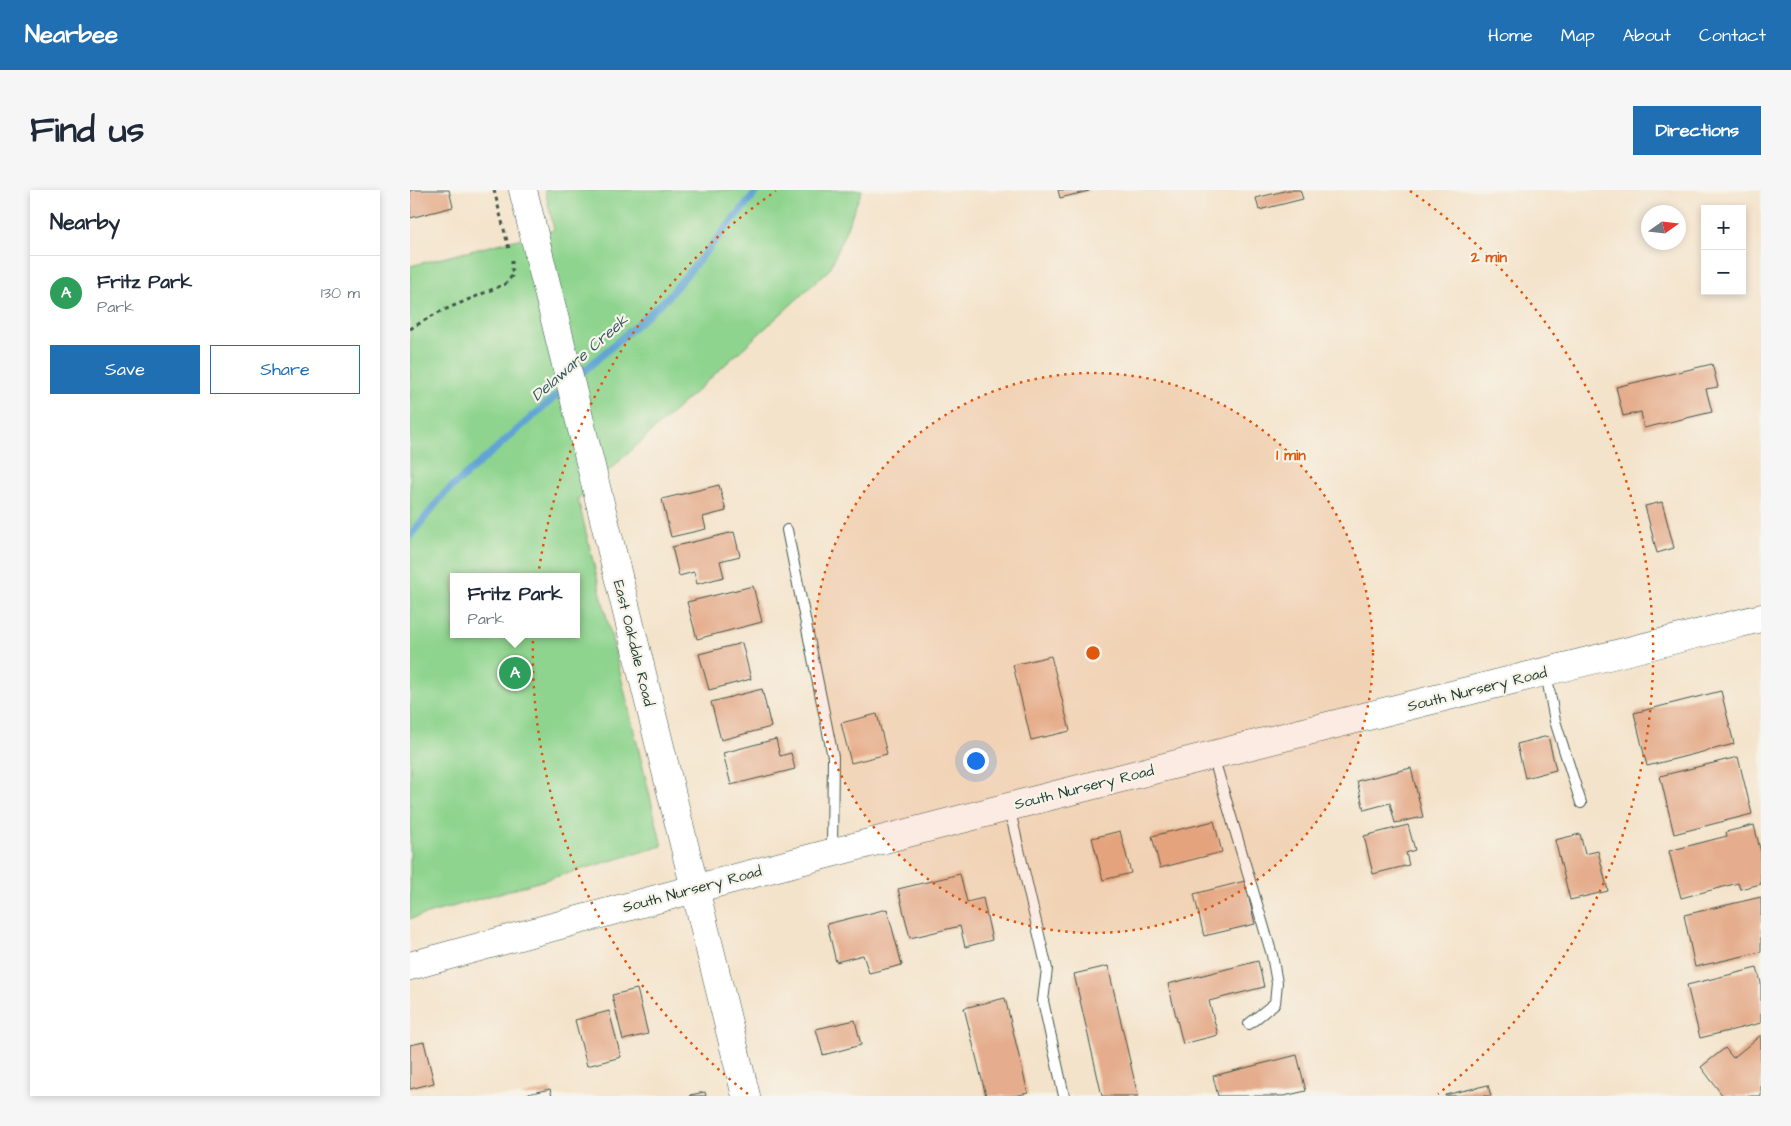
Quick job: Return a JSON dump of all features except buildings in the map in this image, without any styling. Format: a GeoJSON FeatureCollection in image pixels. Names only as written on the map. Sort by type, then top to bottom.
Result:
{"type":"FeatureCollection","features":[{"type":"Feature","properties":{"kind":"street","name":"East Oakdale Road"},"geometry":{"type":"LineString","coordinates":[[523,190],[746,1096]]}},
{"type":"Feature","properties":{"kind":"street","name":"South Nursery Road"},"geometry":{"type":"LineString","coordinates":[[410,966],[695,887],[1009,806],[1761,618]]}},
{"type":"Feature","properties":{"kind":"lane"},"geometry":{"type":"LineString","coordinates":[[787,530],[832,758],[832,852]]}},
{"type":"Feature","properties":{"kind":"lane"},"geometry":{"type":"LineString","coordinates":[[1546,672],[1555,721],[1581,804]]}},
{"type":"Feature","properties":{"kind":"lane"},"geometry":{"type":"LineString","coordinates":[[1213,755],[1272,955],[1277,983],[1275,1003],[1249,1024]]}},
{"type":"Feature","properties":{"kind":"lane"},"geometry":{"type":"LineString","coordinates":[[1009,806],[1048,969],[1043,1001],[1064,1096]]}},
{"type":"Feature","properties":{"kind":"path"},"geometry":{"type":"LineString","coordinates":[[410,329],[437,314],[504,284],[512,276],[512,263],[494,190]]}},
{"type":"Feature","properties":{"kind":"green space"},"geometry":{"type":"Polygon","coordinates":[[[545,190],[862,190],[830,269],[578,499],[662,846],[410,919],[410,266],[554,230],[545,190]]]}},
{"type":"Feature","properties":{"kind":"waterway","name":"Delaware Creek"},"geometry":{"type":"LineString","coordinates":[[576,378],[667,298],[758,190]]}},
{"type":"Feature","properties":{"kind":"waterway","name":"Delaware Creek"},"geometry":{"type":"LineString","coordinates":[[410,536],[444,494],[565,388]]}},
{"type":"Feature","properties":{"kind":"place","name":"Fritz Park"},"geometry":{"type":"Point","coordinates":[515,673]}}]}
